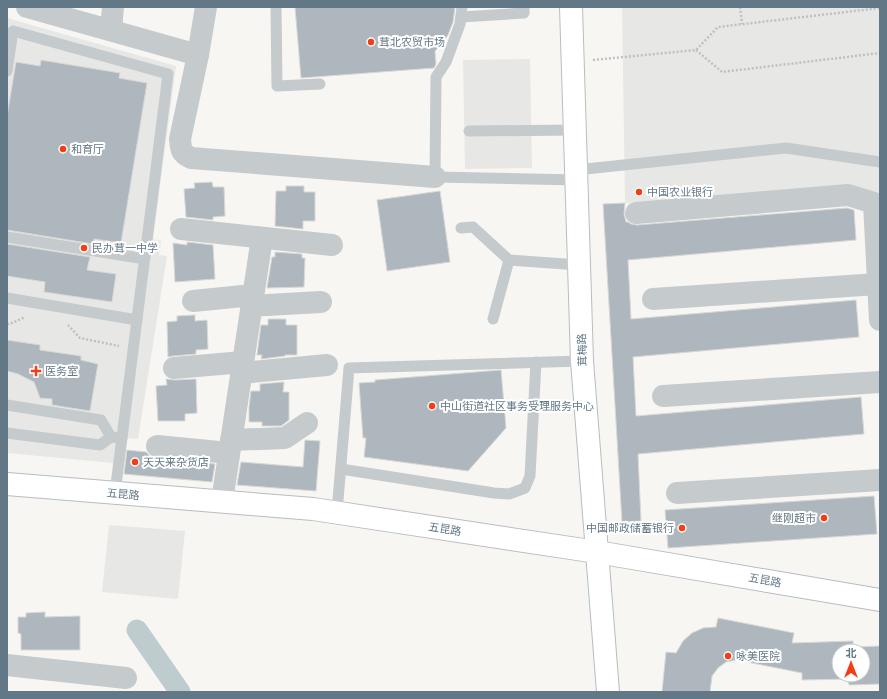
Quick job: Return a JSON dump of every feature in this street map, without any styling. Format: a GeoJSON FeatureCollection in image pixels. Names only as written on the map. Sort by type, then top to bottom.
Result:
{"type":"FeatureCollection","features":[{"type":"Feature","properties":{"kind":"street"},"geometry":{"type":"LineString","coordinates":[[27,7],[198,55]]}},
{"type":"Feature","properties":{"kind":"street"},"geometry":{"type":"LineString","coordinates":[[111,30],[113,7]]}},
{"type":"Feature","properties":{"kind":"street"},"geometry":{"type":"LineString","coordinates":[[206,7],[198,55],[180,139],[181,149],[185,155],[191,158],[435,177]]}},
{"type":"Feature","properties":{"kind":"street","name":"茸梅路"},"geometry":{"type":"LineString","coordinates":[[571,7],[582,361],[608,692]]}},
{"type":"Feature","properties":{"kind":"street"},"geometry":{"type":"LineString","coordinates":[[636,212],[848,195],[874,203],[880,320]]}},
{"type":"Feature","properties":{"kind":"street"},"geometry":{"type":"LineString","coordinates":[[181,229],[332,245]]}},
{"type":"Feature","properties":{"kind":"street"},"geometry":{"type":"LineString","coordinates":[[222,501],[262,238]]}},
{"type":"Feature","properties":{"kind":"street"},"geometry":{"type":"LineString","coordinates":[[653,298],[878,284]]}},
{"type":"Feature","properties":{"kind":"street"},"geometry":{"type":"LineString","coordinates":[[193,301],[321,302]]}},
{"type":"Feature","properties":{"kind":"street"},"geometry":{"type":"LineString","coordinates":[[174,368],[327,366]]}},
{"type":"Feature","properties":{"kind":"street"},"geometry":{"type":"LineString","coordinates":[[663,396],[880,382]]}},
{"type":"Feature","properties":{"kind":"street"},"geometry":{"type":"LineString","coordinates":[[157,446],[230,446],[285,438],[307,423]]}},
{"type":"Feature","properties":{"kind":"street"},"geometry":{"type":"LineString","coordinates":[[677,493],[880,480]]}},
{"type":"Feature","properties":{"kind":"street","name":"五昆路"},"geometry":{"type":"LineString","coordinates":[[7,484],[312,508],[597,552],[880,600]]}},
{"type":"Feature","properties":{"kind":"street"},"geometry":{"type":"LineString","coordinates":[[7,665],[100,683],[126,678]]}},
{"type":"Feature","properties":{"kind":"lane"},"geometry":{"type":"LineString","coordinates":[[276,7],[277,86],[320,84]]}},
{"type":"Feature","properties":{"kind":"lane"},"geometry":{"type":"LineString","coordinates":[[524,7],[524,13],[461,12],[460,24],[446,62],[436,77],[435,177],[577,175],[786,148],[880,162]]}},
{"type":"Feature","properties":{"kind":"lane"},"geometry":{"type":"LineString","coordinates":[[7,71],[13,31],[168,74],[115,493]]}},
{"type":"Feature","properties":{"kind":"lane"},"geometry":{"type":"LineString","coordinates":[[469,131],[575,130]]}},
{"type":"Feature","properties":{"kind":"lane"},"geometry":{"type":"LineString","coordinates":[[461,228],[473,227],[509,260],[579,264]]}},
{"type":"Feature","properties":{"kind":"lane"},"geometry":{"type":"LineString","coordinates":[[7,237],[145,259]]}},
{"type":"Feature","properties":{"kind":"lane"},"geometry":{"type":"LineString","coordinates":[[492,319],[509,260]]}},
{"type":"Feature","properties":{"kind":"lane"},"geometry":{"type":"LineString","coordinates":[[7,298],[137,320]]}},
{"type":"Feature","properties":{"kind":"lane"},"geometry":{"type":"LineString","coordinates":[[337,512],[349,368],[582,361]]}},
{"type":"Feature","properties":{"kind":"lane"},"geometry":{"type":"LineString","coordinates":[[341,469],[494,493],[509,494],[525,488],[530,476],[536,362]]}},
{"type":"Feature","properties":{"kind":"lane"},"geometry":{"type":"LineString","coordinates":[[7,405],[101,420],[111,437]]}},
{"type":"Feature","properties":{"kind":"lane"},"geometry":{"type":"LineString","coordinates":[[7,433],[100,445],[111,437],[122,438]]}},
{"type":"Feature","properties":{"kind":"path"},"geometry":{"type":"LineString","coordinates":[[740,7],[742,24]]}},
{"type":"Feature","properties":{"kind":"path"},"geometry":{"type":"LineString","coordinates":[[573,62],[696,50],[718,27],[880,8]]}},
{"type":"Feature","properties":{"kind":"path"},"geometry":{"type":"LineString","coordinates":[[696,50],[722,72],[880,53]]}},
{"type":"Feature","properties":{"kind":"path"},"geometry":{"type":"LineString","coordinates":[[7,324],[27,316]]}},
{"type":"Feature","properties":{"kind":"path"},"geometry":{"type":"LineString","coordinates":[[66,323],[80,338],[133,348]]}},
{"type":"Feature","properties":{"kind":"shaded area"},"geometry":{"type":"Polygon","coordinates":[[[622,7],[880,7],[880,198],[850,187],[625,203],[622,7]]]}},
{"type":"Feature","properties":{"kind":"shaded area","name":"民办茸一中学"},"geometry":{"type":"Polygon","coordinates":[[[7,18],[176,66],[153,239],[161,241],[159,255],[167,256],[138,439],[127,438],[124,464],[7,453],[7,18]]]}},
{"type":"Feature","properties":{"kind":"shaded area"},"geometry":{"type":"Polygon","coordinates":[[[530,59],[532,168],[465,169],[463,60],[530,59]]]}},
{"type":"Feature","properties":{"kind":"shaded area"},"geometry":{"type":"Polygon","coordinates":[[[109,525],[185,531],[178,599],[102,592],[109,525]]]}},
{"type":"Feature","properties":{"kind":"building","name":"茸北农贸市场"},"geometry":{"type":"Polygon","coordinates":[[[295,7],[455,7],[453,22],[448,35],[435,51],[436,64],[434,68],[301,78],[295,7]]]}},
{"type":"Feature","properties":{"kind":"building"},"geometry":{"type":"Polygon","coordinates":[[[41,60],[120,73],[119,78],[147,83],[121,243],[94,239],[93,244],[7,230],[7,116],[16,62],[40,66],[41,60]]]}},
{"type":"Feature","properties":{"kind":"building"},"geometry":{"type":"Polygon","coordinates":[[[212,182],[213,187],[224,187],[225,216],[213,217],[213,220],[186,217],[184,189],[195,188],[194,183],[212,182]]]}},
{"type":"Feature","properties":{"kind":"building"},"geometry":{"type":"Polygon","coordinates":[[[286,186],[304,186],[304,192],[315,192],[315,221],[303,221],[303,229],[275,226],[276,191],[286,191],[286,186]]]}},
{"type":"Feature","properties":{"kind":"building"},"geometry":{"type":"Polygon","coordinates":[[[440,191],[450,262],[387,271],[377,200],[440,191]]]}},
{"type":"Feature","properties":{"kind":"building"},"geometry":{"type":"Polygon","coordinates":[[[625,203],[624,214],[626,222],[637,225],[847,208],[854,210],[856,240],[628,260],[631,319],[856,300],[859,337],[633,357],[636,416],[861,397],[864,434],[638,454],[641,521],[622,522],[603,204],[625,203]]]}},
{"type":"Feature","properties":{"kind":"building"},"geometry":{"type":"Polygon","coordinates":[[[187,242],[213,245],[215,279],[175,282],[173,243],[187,245],[187,242]]]}},
{"type":"Feature","properties":{"kind":"building"},"geometry":{"type":"Polygon","coordinates":[[[7,244],[90,257],[87,270],[116,274],[112,302],[44,292],[45,282],[7,276],[7,244]]]}},
{"type":"Feature","properties":{"kind":"building"},"geometry":{"type":"Polygon","coordinates":[[[275,252],[302,254],[302,258],[305,258],[304,287],[267,288],[272,257],[275,257],[275,252]]]}},
{"type":"Feature","properties":{"kind":"building"},"geometry":{"type":"Polygon","coordinates":[[[195,315],[195,321],[207,320],[208,349],[196,350],[196,354],[168,357],[167,322],[177,321],[177,316],[195,315]]]}},
{"type":"Feature","properties":{"kind":"building"},"geometry":{"type":"Polygon","coordinates":[[[268,319],[286,319],[286,325],[297,325],[297,355],[285,355],[261,359],[262,355],[257,355],[261,325],[268,325],[268,319]]]}},
{"type":"Feature","properties":{"kind":"building"},"geometry":{"type":"Polygon","coordinates":[[[7,340],[40,345],[40,350],[81,356],[81,360],[98,364],[90,411],[52,405],[52,399],[40,398],[34,382],[18,374],[7,371],[7,340]]]}},
{"type":"Feature","properties":{"kind":"building","name":"中山街道社区事务受理服务中心"},"geometry":{"type":"Polygon","coordinates":[[[501,370],[506,428],[468,471],[364,457],[366,438],[363,438],[359,383],[375,382],[375,380],[501,370]]]}},
{"type":"Feature","properties":{"kind":"building"},"geometry":{"type":"Polygon","coordinates":[[[166,379],[196,379],[197,413],[185,414],[185,421],[158,421],[156,386],[167,385],[166,379]]]}},
{"type":"Feature","properties":{"kind":"building"},"geometry":{"type":"Polygon","coordinates":[[[284,382],[283,392],[289,392],[289,420],[281,426],[262,426],[262,422],[249,422],[251,391],[260,391],[260,384],[284,382]]]}},
{"type":"Feature","properties":{"kind":"building"},"geometry":{"type":"Polygon","coordinates":[[[305,440],[320,441],[316,491],[237,485],[241,462],[303,467],[305,440]]]}},
{"type":"Feature","properties":{"kind":"building"},"geometry":{"type":"Polygon","coordinates":[[[127,450],[146,452],[150,456],[156,458],[215,464],[212,482],[124,474],[127,450]]]}},
{"type":"Feature","properties":{"kind":"building"},"geometry":{"type":"Polygon","coordinates":[[[874,496],[877,534],[668,548],[665,510],[874,496]]]}},
{"type":"Feature","properties":{"kind":"building"},"geometry":{"type":"Polygon","coordinates":[[[45,612],[45,617],[80,616],[80,650],[21,650],[21,634],[18,633],[18,617],[26,617],[26,613],[45,612]]]}},
{"type":"Feature","properties":{"kind":"building","name":"咏美医院"},"geometry":{"type":"Polygon","coordinates":[[[718,618],[794,633],[792,643],[853,641],[853,643],[831,643],[831,679],[802,680],[802,673],[737,660],[726,662],[718,668],[712,676],[710,692],[662,692],[666,652],[676,653],[683,641],[692,633],[703,628],[716,627],[718,618]]]}},
{"type":"Feature","properties":{"kind":"building","name":"咏美医院"},"geometry":{"type":"Polygon","coordinates":[[[871,646],[880,646],[880,684],[849,685],[849,683],[871,683],[871,646]]]}},
{"type":"Feature","properties":{"kind":"waterway"},"geometry":{"type":"LineString","coordinates":[[137,630],[180,692]]}},
{"type":"Feature","properties":{"kind":"place","name":"茸北农贸市场"},"geometry":{"type":"Point","coordinates":[371,42]}},
{"type":"Feature","properties":{"kind":"place","name":"和育厅"},"geometry":{"type":"Point","coordinates":[63,149]}},
{"type":"Feature","properties":{"kind":"place","name":"中国农业银行"},"geometry":{"type":"Point","coordinates":[639,192]}},
{"type":"Feature","properties":{"kind":"place","name":"民办茸一中学"},"geometry":{"type":"Point","coordinates":[84,248]}},
{"type":"Feature","properties":{"kind":"place","name":"医务室"},"geometry":{"type":"Point","coordinates":[36,371]}},
{"type":"Feature","properties":{"kind":"place","name":"中山街道社区事务受理服务中心"},"geometry":{"type":"Point","coordinates":[432,406]}},
{"type":"Feature","properties":{"kind":"place","name":"天天来杂货店"},"geometry":{"type":"Point","coordinates":[135,462]}},
{"type":"Feature","properties":{"kind":"place","name":"继刚超市"},"geometry":{"type":"Point","coordinates":[824,518]}},
{"type":"Feature","properties":{"kind":"place","name":"中国邮政储蓄银行"},"geometry":{"type":"Point","coordinates":[682,528]}},
{"type":"Feature","properties":{"kind":"place","name":"咏美医院"},"geometry":{"type":"Point","coordinates":[728,656]}}]}
